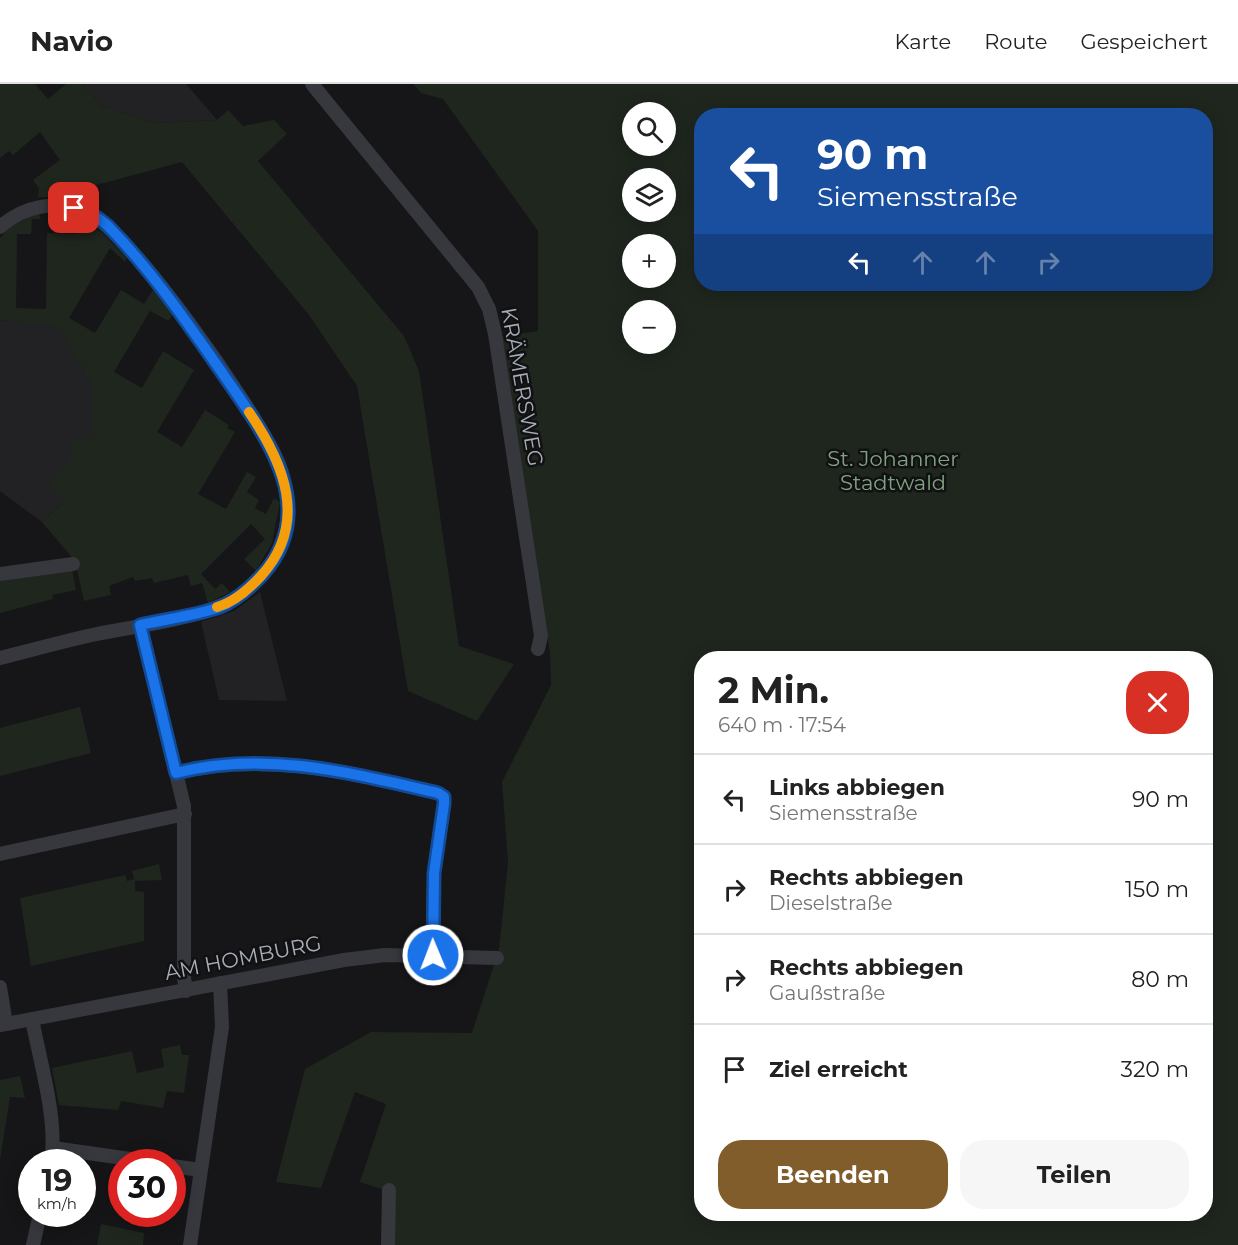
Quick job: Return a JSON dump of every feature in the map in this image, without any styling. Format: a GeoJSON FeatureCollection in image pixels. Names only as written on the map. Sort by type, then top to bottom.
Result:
{"type":"FeatureCollection","features":[{"type":"Feature","properties":{"kind":"street","name":"KRÄMERSWEG"},"geometry":{"type":"LineString","coordinates":[[312,84],[478,286],[489,309],[502,378],[541,636],[538,649]]}},
{"type":"Feature","properties":{"kind":"street"},"geometry":{"type":"LineString","coordinates":[[0,227],[23,211],[45,206],[85,212],[108,226],[150,272],[181,313],[258,426],[282,472],[288,503],[285,530],[275,559],[247,590],[221,606],[0,658]]}},
{"type":"Feature","properties":{"kind":"street"},"geometry":{"type":"LineString","coordinates":[[0,574],[73,564]]}},
{"type":"Feature","properties":{"kind":"street"},"geometry":{"type":"LineString","coordinates":[[140,625],[185,814],[184,978],[186,991]]}},
{"type":"Feature","properties":{"kind":"street"},"geometry":{"type":"LineString","coordinates":[[176,773],[223,764],[320,766],[438,793],[444,797],[434,873],[433,955]]}},
{"type":"Feature","properties":{"kind":"street"},"geometry":{"type":"LineString","coordinates":[[0,854],[185,814]]}},
{"type":"Feature","properties":{"kind":"street","name":"AM HOMBURG"},"geometry":{"type":"LineString","coordinates":[[3,1024],[344,960],[385,955],[497,958]]}},
{"type":"Feature","properties":{"kind":"street"},"geometry":{"type":"LineString","coordinates":[[190,1245],[222,1027],[220,983]]}},
{"type":"Feature","properties":{"kind":"street"},"geometry":{"type":"LineString","coordinates":[[0,987],[3,1024]]}},
{"type":"Feature","properties":{"kind":"street"},"geometry":{"type":"LineString","coordinates":[[32,1019],[51,1149]]}},
{"type":"Feature","properties":{"kind":"street"},"geometry":{"type":"LineString","coordinates":[[186,1168],[201,1170]]}},
{"type":"Feature","properties":{"kind":"street"},"geometry":{"type":"LineString","coordinates":[[388,1190],[388,1245]]}},
{"type":"Feature","properties":{"kind":"street"},"geometry":{"type":"LineString","coordinates":[[33,1245],[37,1227]]}},
{"type":"Feature","properties":{"kind":"shaded area"},"geometry":{"type":"Polygon","coordinates":[[[82,84],[186,84],[217,120],[156,123],[102,106],[82,84]]]}},
{"type":"Feature","properties":{"kind":"shaded area"},"geometry":{"type":"Polygon","coordinates":[[[0,320],[59,326],[91,384],[91,460],[65,501],[42,522],[0,491],[0,320]]]}},
{"type":"Feature","properties":{"kind":"shaded area"},"geometry":{"type":"Polygon","coordinates":[[[260,592],[287,701],[219,700],[201,622],[234,611],[260,592]]]}},
{"type":"Feature","properties":{"kind":"green space"},"geometry":{"type":"Polygon","coordinates":[[[0,84],[35,84],[48,99],[66,84],[82,84],[102,106],[156,123],[217,120],[228,110],[243,126],[274,120],[287,134],[258,161],[404,336],[419,371],[459,646],[514,664],[477,721],[408,691],[357,386],[309,315],[182,162],[100,184],[81,192],[79,200],[63,197],[38,197],[39,188],[33,180],[60,160],[40,132],[13,155],[9,151],[0,158],[0,84]]]}},
{"type":"Feature","properties":{"kind":"green space","name":"St. Johanner Stadtwald"},"geometry":{"type":"Polygon","coordinates":[[[413,84],[1238,84],[1238,1245],[394,1245],[394,1193],[360,1182],[386,1104],[355,1092],[321,1188],[276,1182],[305,1069],[371,1032],[472,1033],[499,949],[508,862],[502,782],[551,685],[550,652],[502,336],[538,331],[538,231],[443,99],[421,93],[413,84]]]}},
{"type":"Feature","properties":{"kind":"green space"},"geometry":{"type":"Polygon","coordinates":[[[39,213],[41,219],[32,219],[31,234],[17,234],[16,308],[46,309],[47,233],[76,234],[76,216],[102,233],[127,258],[125,262],[110,248],[69,318],[95,333],[121,290],[144,304],[154,288],[172,315],[169,321],[150,311],[114,372],[142,388],[163,351],[194,370],[157,432],[182,447],[205,410],[229,425],[227,428],[235,432],[198,494],[226,509],[247,472],[256,477],[247,492],[259,500],[255,508],[266,514],[274,498],[280,502],[272,543],[256,571],[244,559],[265,539],[251,524],[201,574],[215,589],[222,583],[230,592],[208,603],[202,583],[191,586],[188,575],[154,583],[152,578],[135,581],[133,577],[109,586],[111,595],[84,601],[75,561],[42,522],[65,501],[47,486],[71,458],[71,438],[91,438],[91,384],[59,327],[0,320],[0,238],[11,226],[39,213]]]}},
{"type":"Feature","properties":{"kind":"green space"},"geometry":{"type":"Polygon","coordinates":[[[72,569],[76,590],[52,595],[53,599],[0,613],[0,581],[72,569]]]}},
{"type":"Feature","properties":{"kind":"green space"},"geometry":{"type":"Polygon","coordinates":[[[80,707],[91,753],[0,776],[0,728],[80,707]]]}},
{"type":"Feature","properties":{"kind":"green space"},"geometry":{"type":"Polygon","coordinates":[[[159,864],[162,880],[135,881],[135,891],[144,892],[144,941],[31,966],[20,898],[125,875],[127,881],[134,879],[132,871],[159,864]]]}},
{"type":"Feature","properties":{"kind":"green space"},"geometry":{"type":"Polygon","coordinates":[[[180,1045],[182,1055],[189,1055],[184,1093],[167,1091],[163,1108],[121,1101],[118,1110],[59,1105],[52,1068],[132,1051],[137,1073],[164,1067],[161,1049],[180,1045]]]}},
{"type":"Feature","properties":{"kind":"green space"},"geometry":{"type":"Polygon","coordinates":[[[20,1076],[25,1098],[10,1097],[0,1160],[0,1080],[20,1076]]]}},
{"type":"Feature","properties":{"kind":"green space"},"geometry":{"type":"Polygon","coordinates":[[[101,1224],[144,1233],[143,1245],[97,1245],[101,1224]]]}},
{"type":"Feature","properties":{"kind":"slow traffic"},"geometry":{"type":"LineString","coordinates":[[217,607],[247,590],[267,569],[275,559],[285,530],[288,503],[282,472],[276,456],[249,412]]}},
{"type":"Feature","properties":{"kind":"route"},"geometry":{"type":"LineString","coordinates":[[74,208],[98,218],[108,226],[136,256],[181,313],[258,426],[276,456],[285,485],[288,503],[281,544],[275,559],[247,590],[221,606],[140,625],[176,773],[208,765],[223,764],[320,766],[438,793],[444,797],[434,873],[433,955]]}}]}
